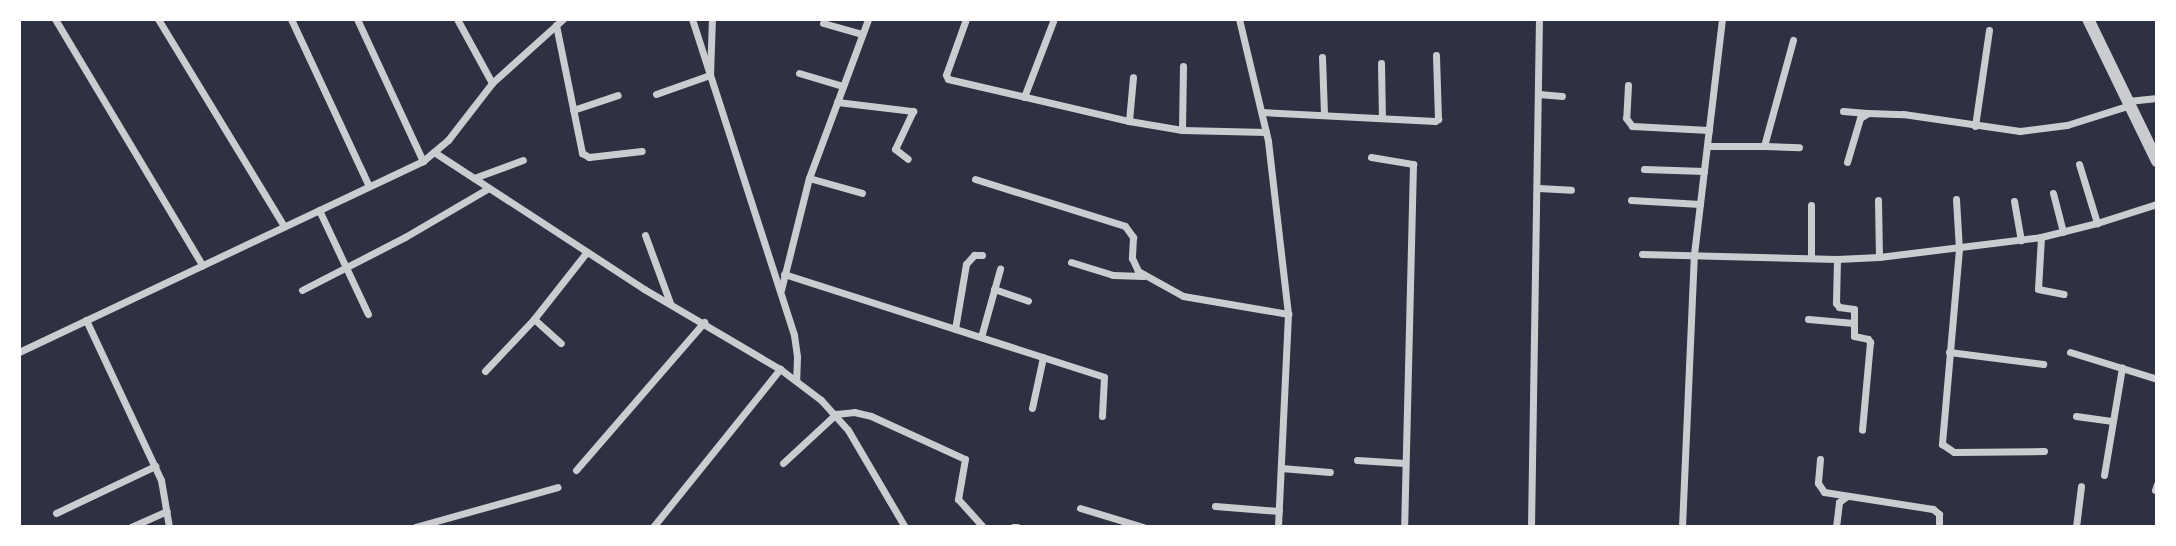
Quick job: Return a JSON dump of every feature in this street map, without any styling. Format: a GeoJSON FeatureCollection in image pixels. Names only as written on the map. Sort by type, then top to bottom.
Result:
{"type":"FeatureCollection","features":[{"type":"Feature","properties":{"kind":"street"},"geometry":{"type":"LineString","coordinates":[[55,19],[202,265]]}},
{"type":"Feature","properties":{"kind":"street"},"geometry":{"type":"LineString","coordinates":[[158,19],[284,226]]}},
{"type":"Feature","properties":{"kind":"street"},"geometry":{"type":"LineString","coordinates":[[291,19],[369,186]]}},
{"type":"Feature","properties":{"kind":"street"},"geometry":{"type":"LineString","coordinates":[[357,19],[423,161]]}},
{"type":"Feature","properties":{"kind":"street"},"geometry":{"type":"LineString","coordinates":[[457,19],[492,83]]}},
{"type":"Feature","properties":{"kind":"street"},"geometry":{"type":"LineString","coordinates":[[19,352],[423,161],[448,140],[492,83],[563,19]]}},
{"type":"Feature","properties":{"kind":"street"},"geometry":{"type":"LineString","coordinates":[[692,19],[781,290],[796,346],[796,380]]}},
{"type":"Feature","properties":{"kind":"street"},"geometry":{"type":"LineString","coordinates":[[710,75],[712,19]]}},
{"type":"Feature","properties":{"kind":"street"},"geometry":{"type":"LineString","coordinates":[[781,290],[809,178],[868,19]]}},
{"type":"Feature","properties":{"kind":"street"},"geometry":{"type":"LineString","coordinates":[[966,19],[946,77],[1129,121],[1182,130],[1266,132]]}},
{"type":"Feature","properties":{"kind":"street"},"geometry":{"type":"LineString","coordinates":[[1024,97],[1054,19]]}},
{"type":"Feature","properties":{"kind":"street"},"geometry":{"type":"LineString","coordinates":[[1239,19],[1266,132],[1288,314],[1278,527]]}},
{"type":"Feature","properties":{"kind":"street"},"geometry":{"type":"LineString","coordinates":[[1531,527],[1539,19]]}},
{"type":"Feature","properties":{"kind":"street"},"geometry":{"type":"LineString","coordinates":[[1682,527],[1695,254],[1722,19]]}},
{"type":"Feature","properties":{"kind":"street"},"geometry":{"type":"LineString","coordinates":[[2088,19],[2157,161]]}},
{"type":"Feature","properties":{"kind":"street"},"geometry":{"type":"LineString","coordinates":[[822,23],[862,34]]}},
{"type":"Feature","properties":{"kind":"street"},"geometry":{"type":"LineString","coordinates":[[556,25],[585,156],[642,150]]}},
{"type":"Feature","properties":{"kind":"street"},"geometry":{"type":"LineString","coordinates":[[1975,126],[1989,30]]}},
{"type":"Feature","properties":{"kind":"street"},"geometry":{"type":"LineString","coordinates":[[1764,146],[1793,40]]}},
{"type":"Feature","properties":{"kind":"street"},"geometry":{"type":"LineString","coordinates":[[1262,112],[1437,120],[1436,55]]}},
{"type":"Feature","properties":{"kind":"street"},"geometry":{"type":"LineString","coordinates":[[1322,57],[1324,115]]}},
{"type":"Feature","properties":{"kind":"street"},"geometry":{"type":"LineString","coordinates":[[1381,63],[1382,118]]}},
{"type":"Feature","properties":{"kind":"street"},"geometry":{"type":"LineString","coordinates":[[1182,130],[1183,66]]}},
{"type":"Feature","properties":{"kind":"street"},"geometry":{"type":"LineString","coordinates":[[799,73],[843,86]]}},
{"type":"Feature","properties":{"kind":"street"},"geometry":{"type":"LineString","coordinates":[[656,94],[710,75]]}},
{"type":"Feature","properties":{"kind":"street"},"geometry":{"type":"LineString","coordinates":[[1129,121],[1133,77]]}},
{"type":"Feature","properties":{"kind":"street"},"geometry":{"type":"LineString","coordinates":[[1628,85],[1626,118],[1632,126],[1709,130]]}},
{"type":"Feature","properties":{"kind":"street"},"geometry":{"type":"LineString","coordinates":[[1539,94],[1562,96]]}},
{"type":"Feature","properties":{"kind":"street"},"geometry":{"type":"LineString","coordinates":[[573,110],[618,95]]}},
{"type":"Feature","properties":{"kind":"street"},"geometry":{"type":"LineString","coordinates":[[1843,111],[1903,114],[2008,131],[2044,130],[2129,103],[2157,98]]}},
{"type":"Feature","properties":{"kind":"street"},"geometry":{"type":"LineString","coordinates":[[837,102],[913,111],[895,149],[908,159]]}},
{"type":"Feature","properties":{"kind":"street"},"geometry":{"type":"LineString","coordinates":[[1846,162],[1860,118],[1868,113]]}},
{"type":"Feature","properties":{"kind":"street"},"geometry":{"type":"LineString","coordinates":[[1707,146],[1799,147]]}},
{"type":"Feature","properties":{"kind":"street"},"geometry":{"type":"LineString","coordinates":[[434,152],[586,253],[796,380],[836,414],[905,527]]}},
{"type":"Feature","properties":{"kind":"street"},"geometry":{"type":"LineString","coordinates":[[1371,157],[1413,164],[1404,527]]}},
{"type":"Feature","properties":{"kind":"street"},"geometry":{"type":"LineString","coordinates":[[474,178],[523,160]]}},
{"type":"Feature","properties":{"kind":"street"},"geometry":{"type":"LineString","coordinates":[[2079,164],[2097,223]]}},
{"type":"Feature","properties":{"kind":"street"},"geometry":{"type":"LineString","coordinates":[[1644,169],[1704,171]]}},
{"type":"Feature","properties":{"kind":"street"},"geometry":{"type":"LineString","coordinates":[[809,178],[862,193]]}},
{"type":"Feature","properties":{"kind":"street"},"geometry":{"type":"LineString","coordinates":[[975,179],[1125,226],[1133,237],[1134,265],[1143,276],[1162,288],[1199,301],[1288,314]]}},
{"type":"Feature","properties":{"kind":"street"},"geometry":{"type":"LineString","coordinates":[[302,290],[489,188]]}},
{"type":"Feature","properties":{"kind":"street"},"geometry":{"type":"LineString","coordinates":[[1538,188],[1572,190]]}},
{"type":"Feature","properties":{"kind":"street"},"geometry":{"type":"LineString","coordinates":[[2053,193],[2063,232]]}},
{"type":"Feature","properties":{"kind":"street"},"geometry":{"type":"LineString","coordinates":[[1956,199],[1959,249],[1941,439],[1945,449],[1954,452],[2044,451]]}},
{"type":"Feature","properties":{"kind":"street"},"geometry":{"type":"LineString","coordinates":[[1631,200],[1700,204]]}},
{"type":"Feature","properties":{"kind":"street"},"geometry":{"type":"LineString","coordinates":[[1878,200],[1878,257]]}},
{"type":"Feature","properties":{"kind":"street"},"geometry":{"type":"LineString","coordinates":[[2014,201],[2021,240]]}},
{"type":"Feature","properties":{"kind":"street"},"geometry":{"type":"LineString","coordinates":[[1642,254],[1837,259],[1878,257],[2041,237],[2157,204]]}},
{"type":"Feature","properties":{"kind":"street"},"geometry":{"type":"LineString","coordinates":[[1811,205],[1811,258]]}},
{"type":"Feature","properties":{"kind":"street"},"geometry":{"type":"LineString","coordinates":[[319,209],[368,314]]}},
{"type":"Feature","properties":{"kind":"street"},"geometry":{"type":"LineString","coordinates":[[645,235],[670,303]]}},
{"type":"Feature","properties":{"kind":"street"},"geometry":{"type":"LineString","coordinates":[[2041,237],[2038,289],[2064,295]]}},
{"type":"Feature","properties":{"kind":"street"},"geometry":{"type":"LineString","coordinates":[[485,371],[534,319],[586,253]]}},
{"type":"Feature","properties":{"kind":"street"},"geometry":{"type":"LineString","coordinates":[[955,329],[966,264],[974,254],[982,255]]}},
{"type":"Feature","properties":{"kind":"street"},"geometry":{"type":"LineString","coordinates":[[1837,259],[1836,303],[1839,307],[1854,309],[1854,336],[1870,342],[1862,430]]}},
{"type":"Feature","properties":{"kind":"street"},"geometry":{"type":"LineString","coordinates":[[1071,262],[1113,275],[1143,276]]}},
{"type":"Feature","properties":{"kind":"street"},"geometry":{"type":"LineString","coordinates":[[981,337],[1000,270]]}},
{"type":"Feature","properties":{"kind":"street"},"geometry":{"type":"LineString","coordinates":[[784,274],[1104,377],[1106,380],[1102,416]]}},
{"type":"Feature","properties":{"kind":"street"},"geometry":{"type":"LineString","coordinates":[[994,289],[1028,301]]}},
{"type":"Feature","properties":{"kind":"street"},"geometry":{"type":"LineString","coordinates":[[534,319],[561,343]]}},
{"type":"Feature","properties":{"kind":"street"},"geometry":{"type":"LineString","coordinates":[[1808,319],[1854,323]]}},
{"type":"Feature","properties":{"kind":"street"},"geometry":{"type":"LineString","coordinates":[[86,320],[155,466],[169,527]]}},
{"type":"Feature","properties":{"kind":"street"},"geometry":{"type":"LineString","coordinates":[[576,470],[630,411],[704,322]]}},
{"type":"Feature","properties":{"kind":"street"},"geometry":{"type":"LineString","coordinates":[[1949,352],[2043,364]]}},
{"type":"Feature","properties":{"kind":"street"},"geometry":{"type":"LineString","coordinates":[[2070,352],[2157,379]]}},
{"type":"Feature","properties":{"kind":"street"},"geometry":{"type":"LineString","coordinates":[[1032,408],[1043,357]]}},
{"type":"Feature","properties":{"kind":"street"},"geometry":{"type":"LineString","coordinates":[[2104,475],[2122,368]]}},
{"type":"Feature","properties":{"kind":"street"},"geometry":{"type":"LineString","coordinates":[[653,527],[780,369]]}},
{"type":"Feature","properties":{"kind":"street"},"geometry":{"type":"LineString","coordinates":[[783,463],[836,414],[854,412],[871,415],[965,459],[958,499],[983,527]]}},
{"type":"Feature","properties":{"kind":"street"},"geometry":{"type":"LineString","coordinates":[[2076,416],[2113,421]]}},
{"type":"Feature","properties":{"kind":"street"},"geometry":{"type":"LineString","coordinates":[[1821,459],[1820,489],[1847,496],[1933,509],[1939,514],[1939,527]]}},
{"type":"Feature","properties":{"kind":"street"},"geometry":{"type":"LineString","coordinates":[[1357,460],[1405,463]]}},
{"type":"Feature","properties":{"kind":"street"},"geometry":{"type":"LineString","coordinates":[[56,513],[155,466]]}},
{"type":"Feature","properties":{"kind":"street"},"geometry":{"type":"LineString","coordinates":[[1281,468],[1331,472]]}},
{"type":"Feature","properties":{"kind":"street"},"geometry":{"type":"LineString","coordinates":[[2076,527],[2081,486]]}},
{"type":"Feature","properties":{"kind":"street"},"geometry":{"type":"LineString","coordinates":[[415,527],[558,487]]}},
{"type":"Feature","properties":{"kind":"street"},"geometry":{"type":"LineString","coordinates":[[1836,527],[1839,502],[1847,496]]}},
{"type":"Feature","properties":{"kind":"street"},"geometry":{"type":"LineString","coordinates":[[1214,506],[1279,511]]}},
{"type":"Feature","properties":{"kind":"street"},"geometry":{"type":"LineString","coordinates":[[1080,508],[1143,527]]}},
{"type":"Feature","properties":{"kind":"street"},"geometry":{"type":"LineString","coordinates":[[131,527],[167,511]]}}]}
